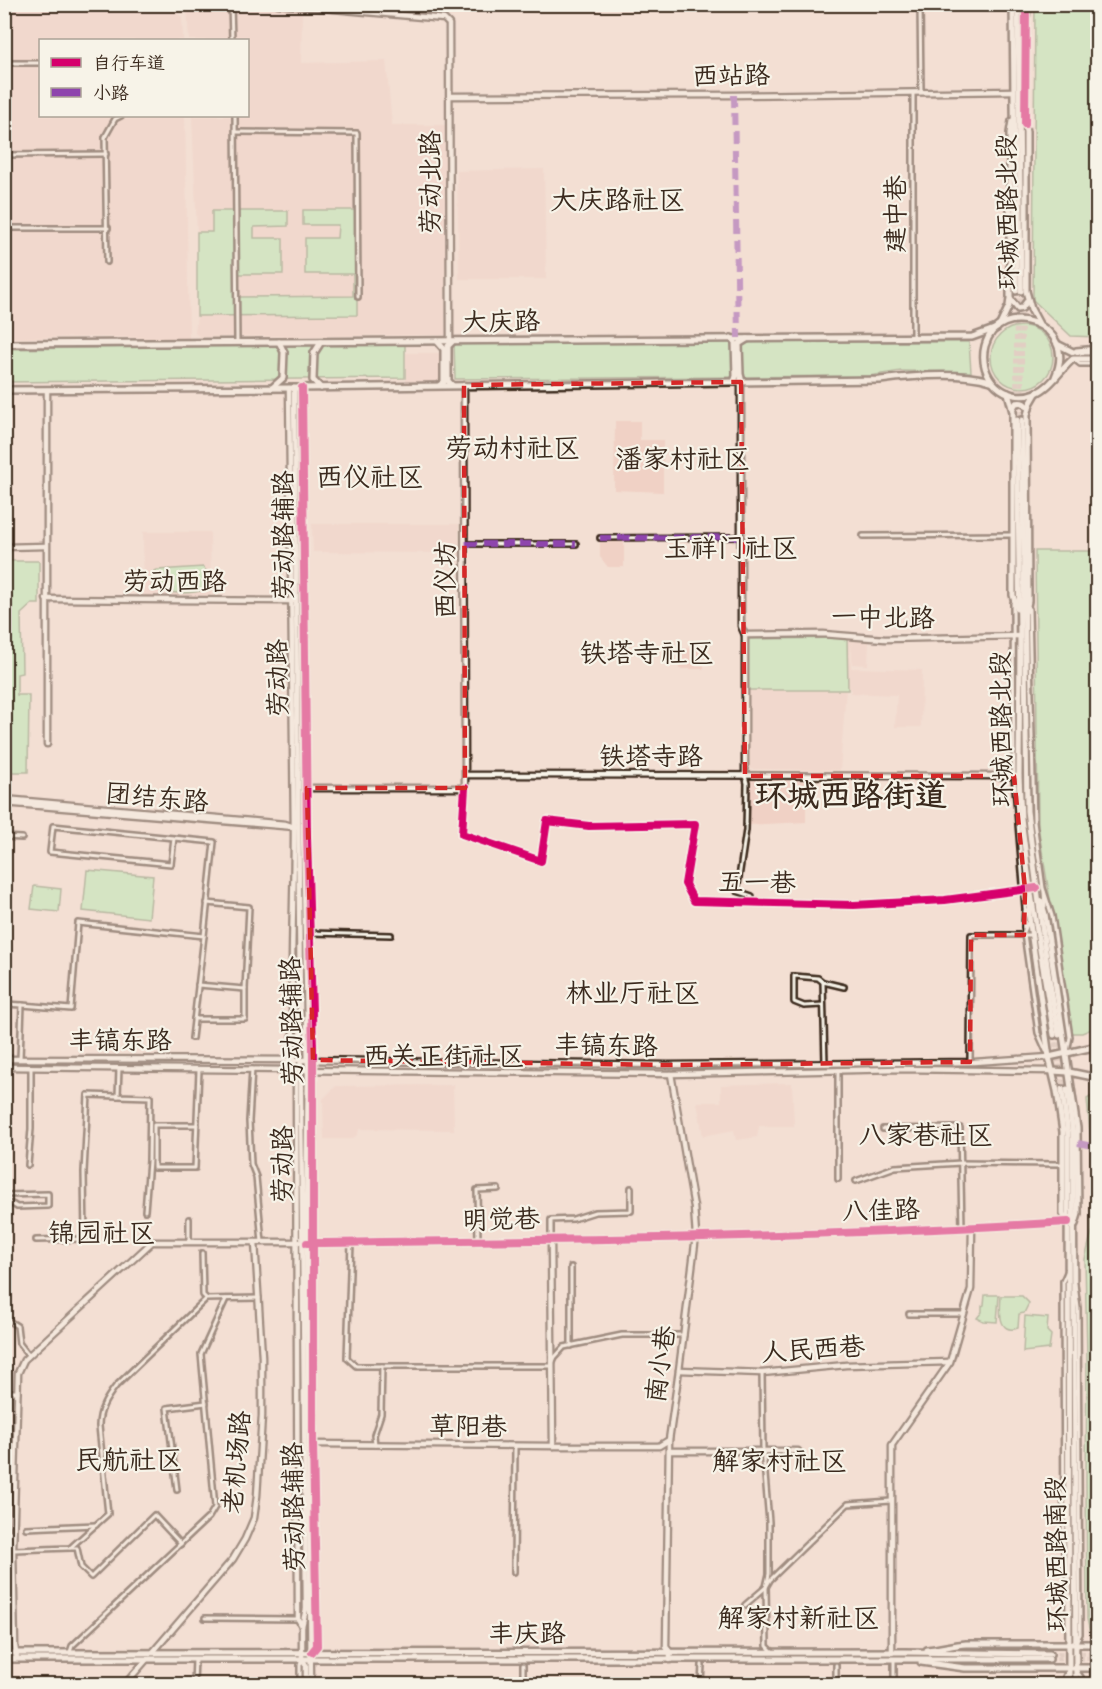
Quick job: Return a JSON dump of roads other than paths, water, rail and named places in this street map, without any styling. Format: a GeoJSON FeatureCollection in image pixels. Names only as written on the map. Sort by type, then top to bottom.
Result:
{"type":"FeatureCollection","features":[{"type":"Feature","properties":{"kind":"main road"},"geometry":{"type":"LineString","coordinates":[[1011,4],[1016,16]]}},
{"type":"Feature","properties":{"kind":"main road"},"geometry":{"type":"LineString","coordinates":[[1016,16],[1019,4]]}},
{"type":"Feature","properties":{"kind":"main road","name":"环城西路北段"},"geometry":{"type":"LineString","coordinates":[[1016,16],[1019,96],[1018,291],[1014,110],[1016,16]]}},
{"type":"Feature","properties":{"kind":"main road","name":"环城西路北段"},"geometry":{"type":"LineString","coordinates":[[1019,96],[1025,124],[1026,291],[1031,309],[1039,324]]}},
{"type":"Feature","properties":{"kind":"main road","name":"环城西路北段"},"geometry":{"type":"LineString","coordinates":[[999,327],[1009,306],[1010,298],[1010,133],[1014,110]]}},
{"type":"Feature","properties":{"kind":"main road"},"geometry":{"type":"LineString","coordinates":[[1010,298],[1014,307],[1018,309],[1022,308],[1028,300]]}},
{"type":"Feature","properties":{"kind":"main road"},"geometry":{"type":"LineString","coordinates":[[991,381],[984,366],[986,343],[999,327],[1017,320],[1028,320],[1050,332],[1057,344],[1060,357],[1054,377]]}},
{"type":"Feature","properties":{"kind":"main road","name":"大庆路"},"geometry":{"type":"LineString","coordinates":[[4,344],[972,337],[999,327]]}},
{"type":"Feature","properties":{"kind":"main road"},"geometry":{"type":"LineString","coordinates":[[730,338],[735,342],[736,376],[734,382]]}},
{"type":"Feature","properties":{"kind":"main road"},"geometry":{"type":"LineString","coordinates":[[742,382],[739,344],[751,338]]}},
{"type":"Feature","properties":{"kind":"main road"},"geometry":{"type":"LineString","coordinates":[[437,341],[444,349],[444,382],[440,385]]}},
{"type":"Feature","properties":{"kind":"main road"},"geometry":{"type":"LineString","coordinates":[[452,341],[447,346],[448,381],[452,385]]}},
{"type":"Feature","properties":{"kind":"main road"},"geometry":{"type":"LineString","coordinates":[[272,388],[283,378],[284,352],[279,342]]}},
{"type":"Feature","properties":{"kind":"main road"},"geometry":{"type":"LineString","coordinates":[[321,342],[314,353],[313,380],[321,388]]}},
{"type":"Feature","properties":{"kind":"main road"},"geometry":{"type":"LineString","coordinates":[[1057,344],[1077,352],[1098,350]]}},
{"type":"Feature","properties":{"kind":"main road"},"geometry":{"type":"LineString","coordinates":[[1077,352],[1077,359]]}},
{"type":"Feature","properties":{"kind":"main road"},"geometry":{"type":"LineString","coordinates":[[4,390],[880,380],[906,376],[972,378],[991,381],[1008,393],[1028,395],[1044,388],[1077,359],[1098,359]]}},
{"type":"Feature","properties":{"kind":"main road"},"geometry":{"type":"LineString","coordinates":[[1022,620],[1028,601],[1027,415],[1037,392]]}},
{"type":"Feature","properties":{"kind":"main road"},"geometry":{"type":"LineString","coordinates":[[1008,393],[1012,409],[1013,595],[1022,620]]}},
{"type":"Feature","properties":{"kind":"main road"},"geometry":{"type":"LineString","coordinates":[[1012,409],[1016,403],[1023,402],[1029,409]]}},
{"type":"Feature","properties":{"kind":"main road","name":"环城西路北段"},"geometry":{"type":"LineString","coordinates":[[1019,420],[1027,811],[1034,888]]}},
{"type":"Feature","properties":{"kind":"main road","name":"环城西路北段"},"geometry":{"type":"LineString","coordinates":[[1022,620],[1017,636],[1016,776],[1056,1035]]}},
{"type":"Feature","properties":{"kind":"main road"},"geometry":{"type":"LineString","coordinates":[[1034,888],[1045,914],[1067,1054],[1078,1143],[1078,1214],[1073,1230]]}},
{"type":"Feature","properties":{"kind":"main road"},"geometry":{"type":"LineString","coordinates":[[1034,888],[1029,917],[1049,1057],[1063,1132],[1063,1214],[1068,1222]]}},
{"type":"Feature","properties":{"kind":"main road","name":"丰镐东路"},"geometry":{"type":"LineString","coordinates":[[1049,1057],[1095,1046]]}},
{"type":"Feature","properties":{"kind":"main road","name":"丰镐东路"},"geometry":{"type":"LineString","coordinates":[[1052,1071],[1098,1078]]}},
{"type":"Feature","properties":{"kind":"main road","name":"环城西路南段"},"geometry":{"type":"LineString","coordinates":[[1072,1644],[1069,1575],[1068,1134],[1065,1089],[1073,1134],[1072,1669]]}},
{"type":"Feature","properties":{"kind":"main road"},"geometry":{"type":"LineString","coordinates":[[904,1652],[939,1649],[949,1645],[1098,1644]]}},
{"type":"Feature","properties":{"kind":"main road","name":"丰庆路"},"geometry":{"type":"LineString","coordinates":[[4,1653],[16,1656],[147,1659],[670,1660],[1050,1656],[904,1652],[70,1652],[16,1656],[4,1659]]}},
{"type":"Feature","properties":{"kind":"main road"},"geometry":{"type":"LineString","coordinates":[[897,1659],[965,1668],[1098,1668]]}},
{"type":"Feature","properties":{"kind":"main road"},"geometry":{"type":"LineString","coordinates":[[1069,1684],[1072,1669]]}},
{"type":"Feature","properties":{"kind":"main road"},"geometry":{"type":"LineString","coordinates":[[1072,1669],[1076,1684]]}},
{"type":"Feature","properties":{"kind":"street"},"geometry":{"type":"LineString","coordinates":[[231,4],[232,39]]}},
{"type":"Feature","properties":{"kind":"street","name":"劳动北路"},"geometry":{"type":"LineString","coordinates":[[278,4],[444,19],[449,24],[452,341]]}},
{"type":"Feature","properties":{"kind":"street"},"geometry":{"type":"LineString","coordinates":[[920,4],[921,91]]}},
{"type":"Feature","properties":{"kind":"street"},"geometry":{"type":"LineString","coordinates":[[1025,124],[1025,44],[1028,4]]}},
{"type":"Feature","properties":{"kind":"street"},"geometry":{"type":"LineString","coordinates":[[1018,32],[1025,44]]}},
{"type":"Feature","properties":{"kind":"street"},"geometry":{"type":"LineString","coordinates":[[4,63],[39,63]]}},
{"type":"Feature","properties":{"kind":"street","name":"建中巷"},"geometry":{"type":"LineString","coordinates":[[913,91],[913,337]]}},
{"type":"Feature","properties":{"kind":"street","name":"西站路"},"geometry":{"type":"LineString","coordinates":[[450,96],[1014,91]]}},
{"type":"Feature","properties":{"kind":"street"},"geometry":{"type":"LineString","coordinates":[[107,262],[105,137],[107,129],[120,117]]}},
{"type":"Feature","properties":{"kind":"street"},"geometry":{"type":"LineString","coordinates":[[235,117],[237,342]]}},
{"type":"Feature","properties":{"kind":"street"},"geometry":{"type":"LineString","coordinates":[[236,132],[357,133],[358,297]]}},
{"type":"Feature","properties":{"kind":"street"},"geometry":{"type":"LineString","coordinates":[[4,155],[106,154]]}},
{"type":"Feature","properties":{"kind":"street"},"geometry":{"type":"LineString","coordinates":[[4,228],[108,228]]}},
{"type":"Feature","properties":{"kind":"street"},"geometry":{"type":"LineString","coordinates":[[1077,359],[1080,364],[1098,364]]}},
{"type":"Feature","properties":{"kind":"street"},"geometry":{"type":"LineString","coordinates":[[742,382],[741,626],[745,635],[745,776],[747,783],[746,830],[737,891],[752,896],[752,904]]}},
{"type":"Feature","properties":{"kind":"street","name":"西仪坊"},"geometry":{"type":"LineString","coordinates":[[464,385],[466,775]]}},
{"type":"Feature","properties":{"kind":"street","name":"劳动路辅路"},"geometry":{"type":"LineString","coordinates":[[296,388],[300,828],[291,984],[304,1242],[308,1444]]}},
{"type":"Feature","properties":{"kind":"street","name":"劳动路"},"geometry":{"type":"LineString","coordinates":[[296,388],[303,1060],[301,1069],[311,1684]]}},
{"type":"Feature","properties":{"kind":"street"},"geometry":{"type":"LineString","coordinates":[[47,390],[47,744]]}},
{"type":"Feature","properties":{"kind":"street"},"geometry":{"type":"LineString","coordinates":[[863,536],[1013,535]]}},
{"type":"Feature","properties":{"kind":"street"},"geometry":{"type":"LineString","coordinates":[[600,538],[740,537]]}},
{"type":"Feature","properties":{"kind":"street"},"geometry":{"type":"LineString","coordinates":[[465,544],[576,544]]}},
{"type":"Feature","properties":{"kind":"street"},"geometry":{"type":"LineString","coordinates":[[4,547],[46,546]]}},
{"type":"Feature","properties":{"kind":"street"},"geometry":{"type":"LineString","coordinates":[[1013,595],[1017,636]]}},
{"type":"Feature","properties":{"kind":"street","name":"劳动西路"},"geometry":{"type":"LineString","coordinates":[[46,599],[298,601]]}},
{"type":"Feature","properties":{"kind":"street"},"geometry":{"type":"LineString","coordinates":[[1028,601],[1034,888],[1025,908],[1024,934],[1038,1033],[1049,1057]]}},
{"type":"Feature","properties":{"kind":"street","name":"一中北路"},"geometry":{"type":"LineString","coordinates":[[745,635],[823,634],[885,639],[1017,636]]}},
{"type":"Feature","properties":{"kind":"street"},"geometry":{"type":"LineString","coordinates":[[300,788],[465,788],[466,775]]}},
{"type":"Feature","properties":{"kind":"street","name":"铁塔寺路"},"geometry":{"type":"LineString","coordinates":[[466,775],[1016,776]]}},
{"type":"Feature","properties":{"kind":"street","name":"五一巷"},"geometry":{"type":"LineString","coordinates":[[465,788],[462,834],[541,861],[547,821],[589,826],[695,824],[685,884],[694,901],[854,905],[945,900],[1034,888]]}},
{"type":"Feature","properties":{"kind":"street","name":"团结东路"},"geometry":{"type":"LineString","coordinates":[[4,801],[300,828]]}},
{"type":"Feature","properties":{"kind":"street"},"geometry":{"type":"LineString","coordinates":[[174,838],[171,864],[50,852],[53,826],[174,838],[214,842],[192,1038]]}},
{"type":"Feature","properties":{"kind":"street","name":"劳动路辅路"},"geometry":{"type":"LineString","coordinates":[[300,828],[310,933],[313,1060],[311,1069]]}},
{"type":"Feature","properties":{"kind":"street"},"geometry":{"type":"LineString","coordinates":[[4,837],[22,838]]}},
{"type":"Feature","properties":{"kind":"street"},"geometry":{"type":"LineString","coordinates":[[1034,888],[1052,916],[1070,1036],[1067,1054]]}},
{"type":"Feature","properties":{"kind":"street"},"geometry":{"type":"LineString","coordinates":[[194,1019],[245,1019],[249,907],[207,903]]}},
{"type":"Feature","properties":{"kind":"street"},"geometry":{"type":"LineString","coordinates":[[1024,934],[1029,917],[1025,908]]}},
{"type":"Feature","properties":{"kind":"street"},"geometry":{"type":"LineString","coordinates":[[4,1004],[70,1009],[78,923],[204,936]]}},
{"type":"Feature","properties":{"kind":"street"},"geometry":{"type":"LineString","coordinates":[[310,933],[391,935]]}},
{"type":"Feature","properties":{"kind":"street"},"geometry":{"type":"LineString","coordinates":[[970,1062],[970,935],[1032,935]]}},
{"type":"Feature","properties":{"kind":"street"},"geometry":{"type":"LineString","coordinates":[[823,1005],[804,1005],[794,1002],[794,976],[818,978],[823,982],[844,987]]}},
{"type":"Feature","properties":{"kind":"street"},"geometry":{"type":"LineString","coordinates":[[823,982],[825,1064]]}},
{"type":"Feature","properties":{"kind":"street"},"geometry":{"type":"LineString","coordinates":[[198,984],[245,989]]}},
{"type":"Feature","properties":{"kind":"street"},"geometry":{"type":"LineString","coordinates":[[20,1059],[22,1005]]}},
{"type":"Feature","properties":{"kind":"street","name":"丰镐东路"},"geometry":{"type":"LineString","coordinates":[[4,1059],[669,1065],[970,1062],[1049,1057]]}},
{"type":"Feature","properties":{"kind":"street","name":"劳动路"},"geometry":{"type":"LineString","coordinates":[[303,1060],[311,1069],[304,1242]]}},
{"type":"Feature","properties":{"kind":"street","name":"丰镐东路"},"geometry":{"type":"LineString","coordinates":[[4,1067],[671,1074],[838,1070],[1052,1071]]}},
{"type":"Feature","properties":{"kind":"street"},"geometry":{"type":"LineString","coordinates":[[28,1165],[31,1129],[31,1067]]}},
{"type":"Feature","properties":{"kind":"street"},"geometry":{"type":"LineString","coordinates":[[118,1096],[119,1068]]}},
{"type":"Feature","properties":{"kind":"street"},"geometry":{"type":"LineString","coordinates":[[197,1125],[154,1125],[154,1168],[195,1168],[200,1068]]}},
{"type":"Feature","properties":{"kind":"street"},"geometry":{"type":"LineString","coordinates":[[252,1069],[249,1121],[251,1164],[256,1177],[262,1242]]}},
{"type":"Feature","properties":{"kind":"street"},"geometry":{"type":"LineString","coordinates":[[838,1070],[838,1179]]}},
{"type":"Feature","properties":{"kind":"street","name":"南小巷"},"geometry":{"type":"LineString","coordinates":[[670,1660],[670,1652],[666,1647],[669,1440],[696,1236],[694,1207],[671,1074]]}},
{"type":"Feature","properties":{"kind":"street"},"geometry":{"type":"LineString","coordinates":[[36,1240],[85,1239],[84,1172],[88,1095],[150,1097],[149,1161],[145,1211]]}},
{"type":"Feature","properties":{"kind":"street"},"geometry":{"type":"LineString","coordinates":[[883,1129],[960,1128],[963,1228]]}},
{"type":"Feature","properties":{"kind":"street"},"geometry":{"type":"LineString","coordinates":[[855,1181],[895,1167],[961,1163],[1064,1164]]}},
{"type":"Feature","properties":{"kind":"street"},"geometry":{"type":"LineString","coordinates":[[553,1446],[551,1220],[573,1219],[595,1212],[631,1211],[631,1188]]}},
{"type":"Feature","properties":{"kind":"street"},"geometry":{"type":"LineString","coordinates":[[477,1241],[477,1190],[498,1189]]}},
{"type":"Feature","properties":{"kind":"street"},"geometry":{"type":"LineString","coordinates":[[4,1195],[48,1194],[48,1206],[17,1207],[4,1204]]}},
{"type":"Feature","properties":{"kind":"street"},"geometry":{"type":"LineString","coordinates":[[189,1219],[189,1242]]}},
{"type":"Feature","properties":{"kind":"street","name":"八佳路"},"geometry":{"type":"LineString","coordinates":[[696,1236],[972,1228],[1068,1222]]}},
{"type":"Feature","properties":{"kind":"street"},"geometry":{"type":"LineString","coordinates":[[892,1653],[892,1445],[950,1362],[971,1288],[972,1228]]}},
{"type":"Feature","properties":{"kind":"street","name":"明觉巷"},"geometry":{"type":"LineString","coordinates":[[28,1356],[152,1242],[477,1241],[696,1236]]}},
{"type":"Feature","properties":{"kind":"street","name":"老机场路"},"geometry":{"type":"LineString","coordinates":[[153,1652],[233,1559],[246,1539],[254,1518],[262,1416],[262,1358],[255,1242]]}},
{"type":"Feature","properties":{"kind":"street","name":"劳动路辅路"},"geometry":{"type":"LineString","coordinates":[[302,1626],[298,1619],[304,1242]]}},
{"type":"Feature","properties":{"kind":"street"},"geometry":{"type":"LineString","coordinates":[[351,1242],[347,1359],[356,1366],[551,1366]]}},
{"type":"Feature","properties":{"kind":"street"},"geometry":{"type":"LineString","coordinates":[[202,1253],[203,1295],[206,1299]]}},
{"type":"Feature","properties":{"kind":"street"},"geometry":{"type":"LineString","coordinates":[[571,1267],[572,1346]]}},
{"type":"Feature","properties":{"kind":"street","name":"环城西路南段"},"geometry":{"type":"LineString","coordinates":[[1072,1644],[1080,1634],[1078,1308],[1074,1279]]}},
{"type":"Feature","properties":{"kind":"street"},"geometry":{"type":"LineString","coordinates":[[70,1548],[108,1514],[99,1412],[116,1386],[206,1299],[259,1298]]}},
{"type":"Feature","properties":{"kind":"street"},"geometry":{"type":"LineString","coordinates":[[70,1652],[72,1646],[209,1517],[215,1507],[201,1354],[226,1299]]}},
{"type":"Feature","properties":{"kind":"street"},"geometry":{"type":"LineString","coordinates":[[909,1314],[965,1314]]}},
{"type":"Feature","properties":{"kind":"street"},"geometry":{"type":"LineString","coordinates":[[4,1318],[17,1326],[19,1343],[28,1356],[18,1373],[13,1550],[16,1656]]}},
{"type":"Feature","properties":{"kind":"street"},"geometry":{"type":"LineString","coordinates":[[551,1366],[564,1347],[622,1335],[684,1335]]}},
{"type":"Feature","properties":{"kind":"street","name":"人民西巷"},"geometry":{"type":"LineString","coordinates":[[679,1370],[762,1373],[846,1365],[950,1362]]}},
{"type":"Feature","properties":{"kind":"street"},"geometry":{"type":"LineString","coordinates":[[375,1445],[375,1435],[381,1414],[382,1366]]}},
{"type":"Feature","properties":{"kind":"street"},"geometry":{"type":"LineString","coordinates":[[762,1373],[763,1451],[769,1522],[770,1574],[766,1587],[767,1646],[773,1652]]}},
{"type":"Feature","properties":{"kind":"street"},"geometry":{"type":"LineString","coordinates":[[4,1392],[18,1392]]}},
{"type":"Feature","properties":{"kind":"street"},"geometry":{"type":"LineString","coordinates":[[177,1490],[167,1408],[206,1403]]}},
{"type":"Feature","properties":{"kind":"street","name":"草阳巷"},"geometry":{"type":"LineString","coordinates":[[308,1444],[659,1446],[669,1440]]}},
{"type":"Feature","properties":{"kind":"street","name":"劳动路"},"geometry":{"type":"LineString","coordinates":[[306,1684],[306,1665],[302,1659],[302,1626],[306,1608],[308,1444]]}},
{"type":"Feature","properties":{"kind":"street"},"geometry":{"type":"LineString","coordinates":[[514,1572],[515,1446]]}},
{"type":"Feature","properties":{"kind":"street"},"geometry":{"type":"LineString","coordinates":[[670,1451],[798,1451]]}},
{"type":"Feature","properties":{"kind":"street"},"geometry":{"type":"LineString","coordinates":[[746,1605],[848,1504],[891,1501]]}},
{"type":"Feature","properties":{"kind":"street"},"geometry":{"type":"LineString","coordinates":[[13,1550],[76,1548],[81,1567],[92,1577],[154,1515],[181,1544]]}},
{"type":"Feature","properties":{"kind":"street"},"geometry":{"type":"LineString","coordinates":[[26,1528],[96,1525]]}},
{"type":"Feature","properties":{"kind":"street"},"geometry":{"type":"LineString","coordinates":[[4,1532],[14,1532]]}},
{"type":"Feature","properties":{"kind":"street"},"geometry":{"type":"LineString","coordinates":[[1074,1554],[1080,1566]]}},
{"type":"Feature","properties":{"kind":"street"},"geometry":{"type":"LineString","coordinates":[[4,1595],[14,1595]]}},
{"type":"Feature","properties":{"kind":"street"},"geometry":{"type":"LineString","coordinates":[[205,1618],[298,1619]]}},
{"type":"Feature","properties":{"kind":"street"},"geometry":{"type":"LineString","coordinates":[[125,1684],[147,1659]]}},
{"type":"Feature","properties":{"kind":"street"},"geometry":{"type":"LineString","coordinates":[[194,1684],[195,1659]]}},
{"type":"Feature","properties":{"kind":"street"},"geometry":{"type":"LineString","coordinates":[[300,1684],[302,1659]]}},
{"type":"Feature","properties":{"kind":"street"},"geometry":{"type":"LineString","coordinates":[[894,1684],[897,1659]]}},
{"type":"Feature","properties":{"kind":"street"},"geometry":{"type":"LineString","coordinates":[[523,1665],[523,1684]]}},
{"type":"Feature","properties":{"kind":"street"},"geometry":{"type":"LineString","coordinates":[[702,1665],[702,1684]]}},
{"type":"Feature","properties":{"kind":"street"},"geometry":{"type":"LineString","coordinates":[[836,1665],[836,1684]]}},
{"type":"Feature","properties":{"kind":"street"},"geometry":{"type":"LineString","coordinates":[[1065,1684],[1065,1677],[1072,1669],[1081,1677],[1081,1684]]}},
{"type":"Feature","properties":{"kind":"tunnel"},"geometry":{"type":"LineString","coordinates":[[1016,291],[1017,420]]}},
{"type":"Feature","properties":{"kind":"tunnel"},"geometry":{"type":"LineString","coordinates":[[1021,291],[1022,420]]}},
{"type":"Feature","properties":{"kind":"tunnel"},"geometry":{"type":"LineString","coordinates":[[1054,1035],[1062,1089]]}},
{"type":"Feature","properties":{"kind":"tunnel"},"geometry":{"type":"LineString","coordinates":[[1059,1035],[1067,1089]]}},
{"type":"Feature","properties":{"kind":"tunnel"},"geometry":{"type":"LineString","coordinates":[[1050,1654],[1096,1653]]}},
{"type":"Feature","properties":{"kind":"tunnel"},"geometry":{"type":"LineString","coordinates":[[1049,1659],[1096,1658]]}},
{"type":"Feature","properties":{"kind":"district","name":"大庆路社区"},"geometry":{"type":"Point","coordinates":[618,200]}},
{"type":"Feature","properties":{"kind":"district","name":"劳动村社区"},"geometry":{"type":"Point","coordinates":[513,448]}},
{"type":"Feature","properties":{"kind":"district","name":"潘家村社区"},"geometry":{"type":"Point","coordinates":[683,459]}},
{"type":"Feature","properties":{"kind":"district","name":"西仪社区"},"geometry":{"type":"Point","coordinates":[370,477]}},
{"type":"Feature","properties":{"kind":"district","name":"玉祥门社区"},"geometry":{"type":"Point","coordinates":[731,548]}},
{"type":"Feature","properties":{"kind":"district","name":"铁塔寺社区"},"geometry":{"type":"Point","coordinates":[647,653]}},
{"type":"Feature","properties":{"kind":"district","name":"环城西路街道"},"geometry":{"type":"Point","coordinates":[851,795]}},
{"type":"Feature","properties":{"kind":"district","name":"林业厅社区"},"geometry":{"type":"Point","coordinates":[633,993]}},
{"type":"Feature","properties":{"kind":"district","name":"西关正街社区"},"geometry":{"type":"Point","coordinates":[444,1056]}},
{"type":"Feature","properties":{"kind":"district","name":"八家巷社区"},"geometry":{"type":"Point","coordinates":[926,1135]}},
{"type":"Feature","properties":{"kind":"district","name":"锦园社区"},"geometry":{"type":"Point","coordinates":[102,1233]}},
{"type":"Feature","properties":{"kind":"district","name":"民航社区"},"geometry":{"type":"Point","coordinates":[129,1460]}},
{"type":"Feature","properties":{"kind":"district","name":"解家村社区"},"geometry":{"type":"Point","coordinates":[780,1461]}},
{"type":"Feature","properties":{"kind":"district","name":"解家村新社区"},"geometry":{"type":"Point","coordinates":[799,1618]}}]}
